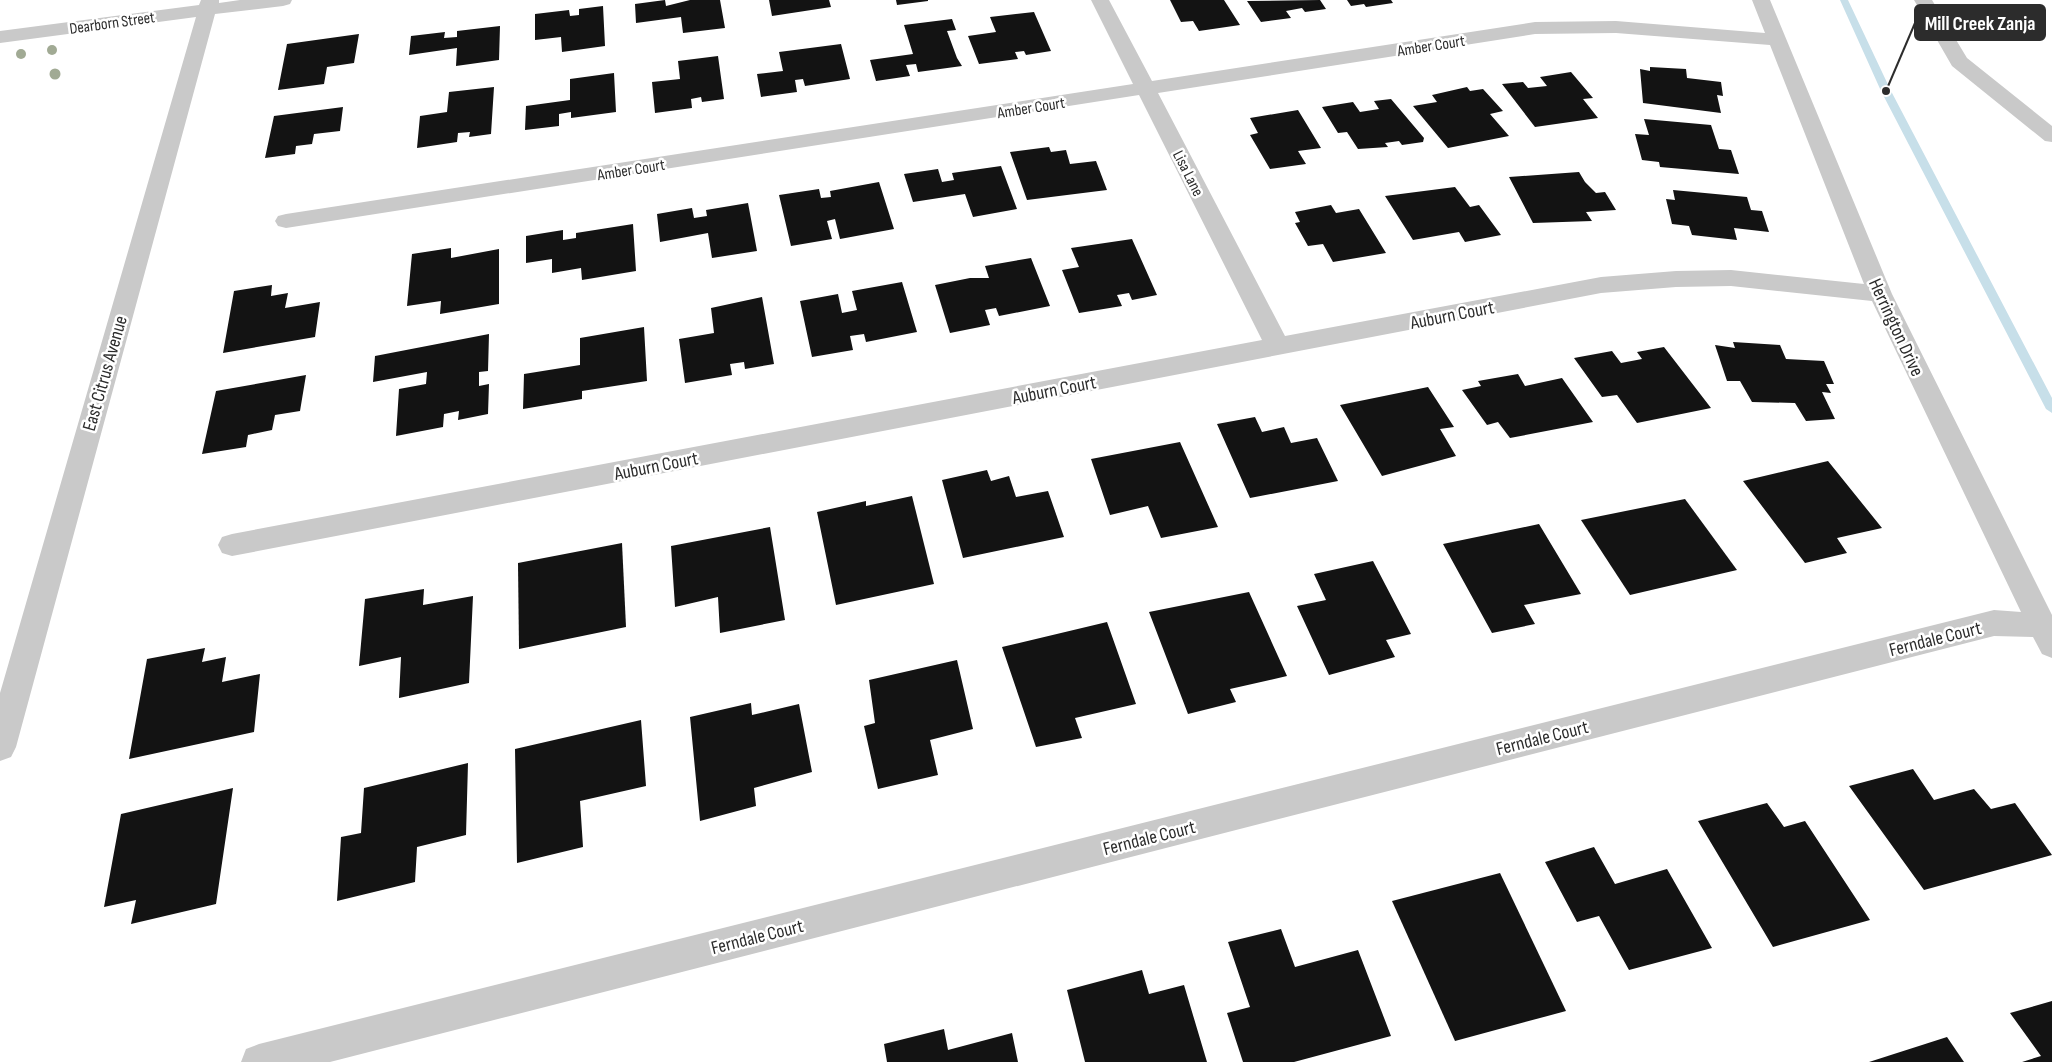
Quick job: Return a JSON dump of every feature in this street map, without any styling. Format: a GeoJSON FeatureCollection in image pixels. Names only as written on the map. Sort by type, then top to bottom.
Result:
{"type":"FeatureCollection","features":[{"type":"Feature","properties":{"kind":"street","name":"Dearborn Street"},"geometry":{"type":"LineString","coordinates":[[0,37],[209,4],[283,0]]}},
{"type":"Feature","properties":{"kind":"street","name":"Lisa Lane"},"geometry":{"type":"LineString","coordinates":[[1100,0],[1278,347]]}},
{"type":"Feature","properties":{"kind":"street","name":"Herrington Drive"},"geometry":{"type":"LineString","coordinates":[[1762,0],[1880,294],[2047,635]]}},
{"type":"Feature","properties":{"kind":"street"},"geometry":{"type":"LineString","coordinates":[[1923,0],[1959,62],[2052,136]]}},
{"type":"Feature","properties":{"kind":"street","name":"East Citrus Avenue"},"geometry":{"type":"LineString","coordinates":[[0,747],[209,4]]}},
{"type":"Feature","properties":{"kind":"street","name":"Amber Court"},"geometry":{"type":"LineString","coordinates":[[286,221],[1146,90],[1535,28],[1616,27],[1778,40]]}},
{"type":"Feature","properties":{"kind":"street","name":"Auburn Court"},"geometry":{"type":"LineString","coordinates":[[232,545],[1601,285],[1666,279],[1731,278],[1880,294]]}},
{"type":"Feature","properties":{"kind":"street","name":"Ferndale Court"},"geometry":{"type":"LineString","coordinates":[[258,1062],[1994,623],[2047,635]]}},
{"type":"Feature","properties":{"kind":"building"},"geometry":{"type":"Polygon","coordinates":[[[665,0],[666,6],[690,0],[720,0],[725,28],[683,33],[681,17],[636,23],[635,4],[665,0]]]}},
{"type":"Feature","properties":{"kind":"building"},"geometry":{"type":"Polygon","coordinates":[[[769,0],[829,0],[831,7],[772,16],[769,0]]]}},
{"type":"Feature","properties":{"kind":"building"},"geometry":{"type":"Polygon","coordinates":[[[896,0],[928,0],[928,1],[897,5],[896,0]]]}},
{"type":"Feature","properties":{"kind":"building"},"geometry":{"type":"Polygon","coordinates":[[[1170,0],[1224,0],[1240,25],[1199,31],[1193,21],[1181,22],[1170,0]]]}},
{"type":"Feature","properties":{"kind":"building"},"geometry":{"type":"Polygon","coordinates":[[[1320,0],[1326,9],[1305,12],[1302,8],[1286,11],[1291,18],[1261,22],[1247,1],[1320,0]]]}},
{"type":"Feature","properties":{"kind":"building"},"geometry":{"type":"Polygon","coordinates":[[[1347,0],[1391,0],[1393,3],[1366,7],[1364,4],[1351,6],[1347,0]]]}},
{"type":"Feature","properties":{"kind":"building"},"geometry":{"type":"Polygon","coordinates":[[[603,6],[605,46],[562,52],[561,37],[535,40],[535,14],[569,10],[570,16],[579,15],[579,9],[603,6]]]}},
{"type":"Feature","properties":{"kind":"building"},"geometry":{"type":"Polygon","coordinates":[[[1034,12],[1051,51],[1026,55],[1024,51],[1015,52],[1018,59],[979,64],[968,36],[996,32],[990,17],[1034,12]]]}},
{"type":"Feature","properties":{"kind":"building"},"geometry":{"type":"Polygon","coordinates":[[[952,19],[956,30],[947,31],[962,66],[918,72],[916,64],[906,65],[910,76],[876,81],[870,60],[913,54],[904,25],[952,19]]]}},
{"type":"Feature","properties":{"kind":"building"},"geometry":{"type":"Polygon","coordinates":[[[500,26],[499,60],[456,66],[457,48],[409,55],[411,36],[445,32],[444,38],[457,37],[457,31],[500,26]]]}},
{"type":"Feature","properties":{"kind":"building"},"geometry":{"type":"Polygon","coordinates":[[[359,34],[354,63],[327,67],[324,84],[278,90],[287,44],[359,34]]]}},
{"type":"Feature","properties":{"kind":"building"},"geometry":{"type":"Polygon","coordinates":[[[841,44],[850,79],[805,86],[803,79],[795,80],[797,92],[761,97],[757,74],[783,71],[779,52],[841,44]]]}},
{"type":"Feature","properties":{"kind":"building"},"geometry":{"type":"Polygon","coordinates":[[[718,56],[724,99],[702,102],[701,97],[691,99],[692,108],[655,113],[652,82],[680,79],[678,61],[718,56]]]}},
{"type":"Feature","properties":{"kind":"building"},"geometry":{"type":"Polygon","coordinates":[[[1650,67],[1686,69],[1687,78],[1721,82],[1723,96],[1717,95],[1721,113],[1643,103],[1640,69],[1650,71],[1650,67]]]}},
{"type":"Feature","properties":{"kind":"building"},"geometry":{"type":"Polygon","coordinates":[[[1571,72],[1593,98],[1583,99],[1598,118],[1535,127],[1502,84],[1523,82],[1528,88],[1547,86],[1540,77],[1571,72]]]}},
{"type":"Feature","properties":{"kind":"building"},"geometry":{"type":"Polygon","coordinates":[[[614,73],[616,112],[571,118],[571,112],[559,114],[559,126],[525,130],[526,106],[570,100],[570,79],[614,73]]]}},
{"type":"Feature","properties":{"kind":"building"},"geometry":{"type":"Polygon","coordinates":[[[494,87],[491,134],[469,137],[470,132],[458,133],[457,142],[417,148],[420,116],[447,112],[449,92],[494,87]]]}},
{"type":"Feature","properties":{"kind":"building"},"geometry":{"type":"Polygon","coordinates":[[[1467,87],[1470,91],[1483,89],[1503,111],[1490,114],[1509,136],[1448,148],[1413,106],[1437,102],[1432,95],[1467,87]]]}},
{"type":"Feature","properties":{"kind":"building"},"geometry":{"type":"Polygon","coordinates":[[[1391,99],[1424,138],[1423,142],[1402,145],[1399,141],[1385,143],[1388,147],[1358,149],[1347,132],[1338,133],[1322,107],[1353,102],[1360,112],[1379,109],[1374,101],[1391,99]]]}},
{"type":"Feature","properties":{"kind":"building"},"geometry":{"type":"Polygon","coordinates":[[[343,107],[340,131],[314,134],[312,144],[296,146],[295,154],[265,158],[274,116],[343,107]]]}},
{"type":"Feature","properties":{"kind":"building"},"geometry":{"type":"Polygon","coordinates":[[[1298,110],[1321,148],[1298,151],[1306,164],[1270,169],[1250,135],[1258,133],[1250,118],[1298,110]]]}},
{"type":"Feature","properties":{"kind":"building"},"geometry":{"type":"Polygon","coordinates":[[[1644,119],[1711,125],[1719,149],[1731,150],[1739,174],[1660,167],[1659,162],[1642,160],[1635,134],[1649,135],[1644,119]]]}},
{"type":"Feature","properties":{"kind":"building"},"geometry":{"type":"Polygon","coordinates":[[[1049,147],[1051,152],[1066,150],[1070,164],[1096,161],[1107,190],[1027,200],[1010,152],[1049,147]]]}},
{"type":"Feature","properties":{"kind":"building"},"geometry":{"type":"Polygon","coordinates":[[[1001,166],[1017,209],[973,217],[965,194],[913,202],[904,174],[938,169],[942,182],[954,180],[952,173],[1001,166]]]}},
{"type":"Feature","properties":{"kind":"building"},"geometry":{"type":"Polygon","coordinates":[[[1579,172],[1585,182],[1596,193],[1605,192],[1616,210],[1586,212],[1592,221],[1533,223],[1509,177],[1579,172]]]}},
{"type":"Feature","properties":{"kind":"building"},"geometry":{"type":"Polygon","coordinates":[[[879,182],[894,229],[840,239],[835,219],[827,221],[832,239],[791,246],[779,195],[819,189],[821,198],[831,197],[830,191],[879,182]]]}},
{"type":"Feature","properties":{"kind":"building"},"geometry":{"type":"Polygon","coordinates":[[[1455,187],[1470,207],[1479,205],[1501,235],[1465,242],[1459,232],[1413,240],[1385,196],[1455,187]]]}},
{"type":"Feature","properties":{"kind":"building"},"geometry":{"type":"Polygon","coordinates":[[[1673,190],[1747,197],[1751,210],[1762,211],[1769,232],[1734,228],[1737,240],[1692,235],[1689,226],[1672,224],[1666,199],[1675,200],[1673,190]]]}},
{"type":"Feature","properties":{"kind":"building"},"geometry":{"type":"Polygon","coordinates":[[[748,203],[757,251],[712,258],[708,233],[660,242],[657,214],[692,208],[694,218],[707,216],[706,210],[748,203]]]}},
{"type":"Feature","properties":{"kind":"building"},"geometry":{"type":"Polygon","coordinates":[[[1331,205],[1336,213],[1359,209],[1386,253],[1333,262],[1323,244],[1308,246],[1295,223],[1300,222],[1295,212],[1331,205]]]}},
{"type":"Feature","properties":{"kind":"building"},"geometry":{"type":"Polygon","coordinates":[[[633,224],[636,271],[582,280],[581,268],[552,273],[552,259],[526,263],[526,236],[563,230],[563,240],[576,238],[576,233],[633,224]]]}},
{"type":"Feature","properties":{"kind":"building"},"geometry":{"type":"Polygon","coordinates":[[[1132,239],[1157,295],[1132,300],[1129,293],[1117,295],[1122,306],[1079,313],[1062,270],[1079,267],[1071,248],[1132,239]]]}},
{"type":"Feature","properties":{"kind":"building"},"geometry":{"type":"Polygon","coordinates":[[[451,248],[451,258],[499,249],[499,304],[440,314],[441,301],[407,306],[412,254],[451,248]]]}},
{"type":"Feature","properties":{"kind":"building"},"geometry":{"type":"Polygon","coordinates":[[[1031,258],[1050,306],[999,316],[996,308],[985,310],[990,325],[950,333],[935,285],[970,278],[989,278],[985,266],[1031,258]]]}},
{"type":"Feature","properties":{"kind":"building"},"geometry":{"type":"Polygon","coordinates":[[[902,282],[917,332],[866,342],[864,334],[850,336],[853,350],[812,357],[800,301],[838,294],[842,313],[857,310],[852,291],[902,282]]]}},
{"type":"Feature","properties":{"kind":"building"},"geometry":{"type":"Polygon","coordinates":[[[272,285],[271,296],[288,293],[285,308],[320,302],[315,337],[223,353],[234,291],[272,285]]]}},
{"type":"Feature","properties":{"kind":"building"},"geometry":{"type":"Polygon","coordinates":[[[762,297],[774,364],[745,369],[744,362],[730,364],[732,375],[685,383],[679,339],[714,333],[711,308],[762,297]]]}},
{"type":"Feature","properties":{"kind":"building"},"geometry":{"type":"Polygon","coordinates":[[[644,327],[647,381],[582,391],[582,399],[523,409],[524,374],[580,365],[580,338],[644,327]]]}},
{"type":"Feature","properties":{"kind":"building"},"geometry":{"type":"Polygon","coordinates":[[[489,334],[488,371],[479,372],[479,386],[489,384],[488,414],[458,420],[459,411],[444,414],[443,427],[396,436],[399,389],[426,384],[427,372],[373,382],[375,356],[489,334]]]}},
{"type":"Feature","properties":{"kind":"building"},"geometry":{"type":"Polygon","coordinates":[[[1733,342],[1780,345],[1786,359],[1824,361],[1834,384],[1826,384],[1831,393],[1822,392],[1835,419],[1806,421],[1795,403],[1752,402],[1740,381],[1727,381],[1715,345],[1735,348],[1733,342]]]}},
{"type":"Feature","properties":{"kind":"building"},"geometry":{"type":"Polygon","coordinates":[[[1664,347],[1711,408],[1637,423],[1617,395],[1602,397],[1574,358],[1612,351],[1621,363],[1642,359],[1637,352],[1664,347]]]}},
{"type":"Feature","properties":{"kind":"building"},"geometry":{"type":"Polygon","coordinates":[[[1518,374],[1525,386],[1562,378],[1593,422],[1510,438],[1498,422],[1487,425],[1462,390],[1481,386],[1478,381],[1518,374]]]}},
{"type":"Feature","properties":{"kind":"building"},"geometry":{"type":"Polygon","coordinates":[[[306,375],[300,411],[275,415],[272,430],[248,435],[246,447],[202,454],[216,391],[306,375]]]}},
{"type":"Feature","properties":{"kind":"building"},"geometry":{"type":"Polygon","coordinates":[[[1428,387],[1454,427],[1440,429],[1456,456],[1382,476],[1340,405],[1428,387]]]}},
{"type":"Feature","properties":{"kind":"building"},"geometry":{"type":"Polygon","coordinates":[[[1255,417],[1262,432],[1284,427],[1291,443],[1317,438],[1338,481],[1250,498],[1217,424],[1255,417]]]}},
{"type":"Feature","properties":{"kind":"building"},"geometry":{"type":"Polygon","coordinates":[[[1180,442],[1218,527],[1161,538],[1148,506],[1110,515],[1091,459],[1180,442]]]}},
{"type":"Feature","properties":{"kind":"building"},"geometry":{"type":"Polygon","coordinates":[[[1828,461],[1882,528],[1837,538],[1847,553],[1805,563],[1743,481],[1828,461]]]}},
{"type":"Feature","properties":{"kind":"building"},"geometry":{"type":"Polygon","coordinates":[[[987,470],[991,481],[1009,476],[1016,497],[1048,491],[1064,537],[963,558],[942,480],[987,470]]]}},
{"type":"Feature","properties":{"kind":"building"},"geometry":{"type":"Polygon","coordinates":[[[912,496],[934,584],[836,605],[817,512],[866,501],[866,506],[912,496]]]}},
{"type":"Feature","properties":{"kind":"building"},"geometry":{"type":"Polygon","coordinates":[[[1685,499],[1737,570],[1630,595],[1581,520],[1685,499]]]}},
{"type":"Feature","properties":{"kind":"building"},"geometry":{"type":"Polygon","coordinates":[[[1539,524],[1581,594],[1524,605],[1535,624],[1492,633],[1443,544],[1539,524]]]}},
{"type":"Feature","properties":{"kind":"building"},"geometry":{"type":"Polygon","coordinates":[[[770,527],[785,620],[720,633],[718,597],[675,607],[671,546],[770,527]]]}},
{"type":"Feature","properties":{"kind":"building"},"geometry":{"type":"Polygon","coordinates":[[[622,543],[626,627],[519,649],[518,563],[622,543]]]}},
{"type":"Feature","properties":{"kind":"building"},"geometry":{"type":"Polygon","coordinates":[[[1373,561],[1411,634],[1386,640],[1395,657],[1329,675],[1297,606],[1326,600],[1314,574],[1373,561]]]}},
{"type":"Feature","properties":{"kind":"building"},"geometry":{"type":"Polygon","coordinates":[[[424,589],[423,605],[473,596],[469,683],[399,698],[401,657],[359,666],[365,599],[424,589]]]}},
{"type":"Feature","properties":{"kind":"building"},"geometry":{"type":"Polygon","coordinates":[[[1249,592],[1287,676],[1230,689],[1236,702],[1188,714],[1149,612],[1249,592]]]}},
{"type":"Feature","properties":{"kind":"building"},"geometry":{"type":"Polygon","coordinates":[[[1107,622],[1136,704],[1075,718],[1082,738],[1036,747],[1002,647],[1107,622]]]}},
{"type":"Feature","properties":{"kind":"building"},"geometry":{"type":"Polygon","coordinates":[[[205,648],[202,662],[226,657],[222,682],[260,674],[254,732],[129,759],[147,659],[205,648]]]}},
{"type":"Feature","properties":{"kind":"building"},"geometry":{"type":"Polygon","coordinates":[[[957,660],[973,729],[930,740],[938,775],[878,789],[864,726],[875,723],[869,680],[957,660]]]}},
{"type":"Feature","properties":{"kind":"building"},"geometry":{"type":"Polygon","coordinates":[[[751,703],[752,715],[799,704],[812,772],[754,788],[756,806],[700,821],[690,717],[751,703]]]}},
{"type":"Feature","properties":{"kind":"building"},"geometry":{"type":"Polygon","coordinates":[[[641,720],[646,786],[580,801],[583,847],[517,863],[515,749],[641,720]]]}},
{"type":"Feature","properties":{"kind":"building"},"geometry":{"type":"Polygon","coordinates":[[[468,763],[466,835],[417,847],[415,882],[337,901],[341,837],[361,833],[364,788],[468,763]]]}},
{"type":"Feature","properties":{"kind":"building"},"geometry":{"type":"Polygon","coordinates":[[[1913,769],[1934,800],[1974,789],[1991,809],[2015,803],[2052,855],[1924,890],[1849,786],[1913,769]]]}},
{"type":"Feature","properties":{"kind":"building"},"geometry":{"type":"Polygon","coordinates":[[[233,788],[216,904],[131,924],[136,900],[104,907],[121,814],[233,788]]]}},
{"type":"Feature","properties":{"kind":"building"},"geometry":{"type":"Polygon","coordinates":[[[1767,803],[1784,827],[1805,821],[1870,920],[1773,947],[1698,821],[1767,803]]]}},
{"type":"Feature","properties":{"kind":"building"},"geometry":{"type":"Polygon","coordinates":[[[1594,847],[1615,884],[1667,869],[1712,948],[1629,970],[1599,916],[1577,922],[1545,862],[1594,847]]]}},
{"type":"Feature","properties":{"kind":"building"},"geometry":{"type":"Polygon","coordinates":[[[1500,873],[1566,1011],[1455,1041],[1392,901],[1500,873]]]}},
{"type":"Feature","properties":{"kind":"building"},"geometry":{"type":"Polygon","coordinates":[[[1281,929],[1295,967],[1358,950],[1391,1036],[1294,1062],[1243,1062],[1227,1013],[1250,1007],[1228,942],[1281,929]]]}},
{"type":"Feature","properties":{"kind":"building"},"geometry":{"type":"Polygon","coordinates":[[[1142,970],[1149,994],[1184,985],[1207,1062],[1085,1062],[1067,990],[1142,970]]]}},
{"type":"Feature","properties":{"kind":"building"},"geometry":{"type":"Polygon","coordinates":[[[2052,1001],[2052,1062],[2022,1062],[2041,1056],[2010,1013],[2052,1001]]]}},
{"type":"Feature","properties":{"kind":"building"},"geometry":{"type":"Polygon","coordinates":[[[944,1029],[948,1050],[1012,1033],[1018,1062],[887,1062],[884,1044],[944,1029]]]}},
{"type":"Feature","properties":{"kind":"building"},"geometry":{"type":"Polygon","coordinates":[[[1947,1037],[1964,1062],[1869,1062],[1947,1037]]]}},
{"type":"Feature","properties":{"kind":"waterway"},"geometry":{"type":"LineString","coordinates":[[1844,0],[1886,91],[2052,409]]}},
{"type":"Feature","properties":{"kind":"place","name":"Mill Creek Zanja"},"geometry":{"type":"Point","coordinates":[1886,91]}}]}
